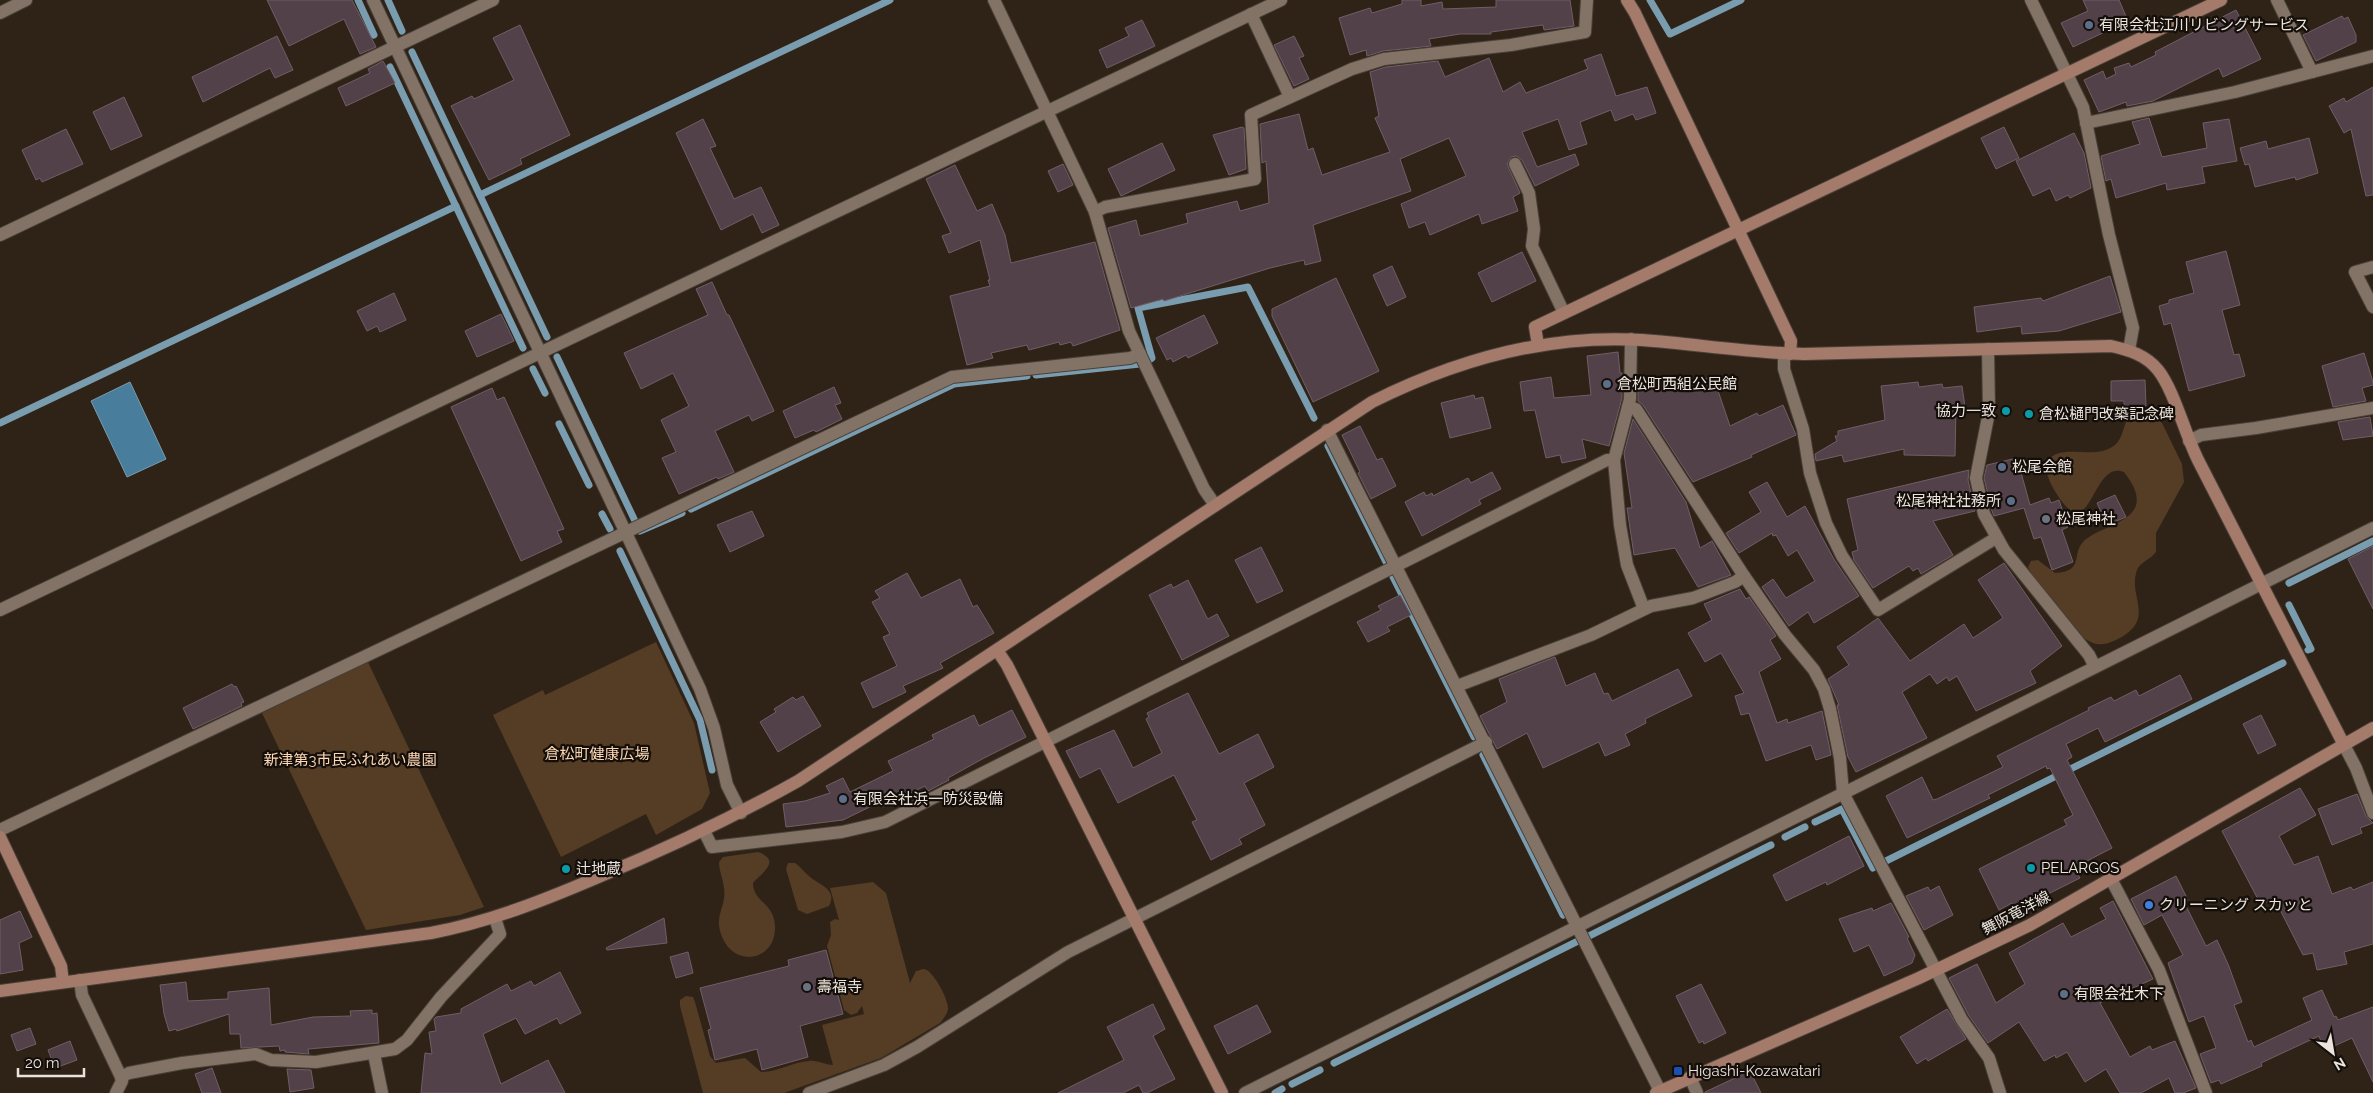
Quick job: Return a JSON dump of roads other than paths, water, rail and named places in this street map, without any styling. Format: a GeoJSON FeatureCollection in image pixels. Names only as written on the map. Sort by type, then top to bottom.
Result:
{"type":"FeatureCollection","features":[{"type":"Feature","properties":{"kind":"street"},"geometry":{"type":"LineString","coordinates":[[0,12],[26,0]]}},
{"type":"Feature","properties":{"kind":"street"},"geometry":{"type":"LineString","coordinates":[[373,0],[700,689],[714,728],[727,785],[741,813]]}},
{"type":"Feature","properties":{"kind":"street"},"geometry":{"type":"LineString","coordinates":[[0,235],[493,0]]}},
{"type":"Feature","properties":{"kind":"street"},"geometry":{"type":"LineString","coordinates":[[994,0],[1095,212],[1129,331],[1204,489],[1215,505]]}},
{"type":"Feature","properties":{"kind":"street"},"geometry":{"type":"LineString","coordinates":[[0,610],[1281,0]]}},
{"type":"Feature","properties":{"kind":"street"},"geometry":{"type":"LineString","coordinates":[[1095,212],[1105,207],[1255,179],[1251,115],[1352,69],[1384,59],[1504,46],[1585,32],[1587,0]]}},
{"type":"Feature","properties":{"kind":"street"},"geometry":{"type":"LineString","coordinates":[[1627,0],[1636,14],[1791,341],[1784,369],[1803,429],[1810,473],[1826,523],[1842,556],[1878,610],[1996,538]]}},
{"type":"Feature","properties":{"kind":"street"},"geometry":{"type":"LineString","coordinates":[[2031,0],[2083,107],[2109,235],[2133,328],[2129,350]]}},
{"type":"Feature","properties":{"kind":"street"},"geometry":{"type":"LineString","coordinates":[[1538,345],[1535,327],[2221,0]]}},
{"type":"Feature","properties":{"kind":"street"},"geometry":{"type":"LineString","coordinates":[[2277,0],[2312,72]]}},
{"type":"Feature","properties":{"kind":"street"},"geometry":{"type":"LineString","coordinates":[[1251,14],[1290,97]]}},
{"type":"Feature","properties":{"kind":"street"},"geometry":{"type":"LineString","coordinates":[[2086,123],[2235,92],[2373,56]]}},
{"type":"Feature","properties":{"kind":"street"},"geometry":{"type":"LineString","coordinates":[[1515,164],[1529,193],[1534,229],[1532,246],[1564,314]]}},
{"type":"Feature","properties":{"kind":"street"},"geometry":{"type":"LineString","coordinates":[[2373,267],[2355,272],[2373,307]]}},
{"type":"Feature","properties":{"kind":"street"},"geometry":{"type":"LineString","coordinates":[[1631,340],[1630,399],[1614,460],[1620,525],[1627,565],[1644,609]]}},
{"type":"Feature","properties":{"kind":"street"},"geometry":{"type":"LineString","coordinates":[[0,990],[431,933],[495,918],[543,900],[704,831],[741,813],[843,752],[1372,402],[1436,372],[1504,352],[1538,345],[1573,341],[1631,340],[1787,354],[2111,346],[2129,350],[2145,358],[2158,370],[2166,385],[2189,441],[2356,768],[2373,814]]}},
{"type":"Feature","properties":{"kind":"street"},"geometry":{"type":"LineString","coordinates":[[1988,349],[1989,412],[1976,478],[1984,514],[1996,538],[2089,655],[2095,667]]}},
{"type":"Feature","properties":{"kind":"street"},"geometry":{"type":"LineString","coordinates":[[0,830],[952,377],[1130,358],[1140,354]]}},
{"type":"Feature","properties":{"kind":"street"},"geometry":{"type":"LineString","coordinates":[[1628,407],[1636,409],[1744,576],[1786,635],[1814,670],[1824,689],[1840,758],[1843,793],[1962,1020],[1989,1058],[2000,1093]]}},
{"type":"Feature","properties":{"kind":"street"},"geometry":{"type":"LineString","coordinates":[[2189,441],[2201,435],[2256,428],[2373,408]]}},
{"type":"Feature","properties":{"kind":"street"},"geometry":{"type":"LineString","coordinates":[[1327,430],[1486,742],[1659,1092]]}},
{"type":"Feature","properties":{"kind":"street"},"geometry":{"type":"LineString","coordinates":[[704,831],[712,847],[864,828],[885,822],[1607,460],[1614,460]]}},
{"type":"Feature","properties":{"kind":"street"},"geometry":{"type":"LineString","coordinates":[[1245,1093],[2373,528]]}},
{"type":"Feature","properties":{"kind":"street"},"geometry":{"type":"LineString","coordinates":[[1457,686],[1597,632],[1644,609],[1700,595],[1744,576]]}},
{"type":"Feature","properties":{"kind":"street"},"geometry":{"type":"LineString","coordinates":[[997,650],[1046,742],[1222,1093]]}},
{"type":"Feature","properties":{"kind":"street","name":"舞阪竜洋線"},"geometry":{"type":"LineString","coordinates":[[1659,1092],[1935,970],[2030,925],[2373,728]]}},
{"type":"Feature","properties":{"kind":"street"},"geometry":{"type":"LineString","coordinates":[[809,1093],[884,1065],[909,1052],[1068,952],[1486,742]]}},
{"type":"Feature","properties":{"kind":"street"},"geometry":{"type":"LineString","coordinates":[[0,837],[61,966],[63,982]]}},
{"type":"Feature","properties":{"kind":"street"},"geometry":{"type":"LineString","coordinates":[[2111,878],[2160,970],[2206,1093]]}},
{"type":"Feature","properties":{"kind":"street"},"geometry":{"type":"LineString","coordinates":[[121,1077],[130,1073],[182,1063],[256,1054],[271,1060],[316,1062],[374,1054],[395,1049],[407,1040],[441,996],[500,934],[495,918]]}},
{"type":"Feature","properties":{"kind":"street"},"geometry":{"type":"LineString","coordinates":[[80,980],[82,995],[121,1077],[122,1081],[116,1093]]}},
{"type":"Feature","properties":{"kind":"street"},"geometry":{"type":"LineString","coordinates":[[374,1054],[382,1093]]}},
{"type":"Feature","properties":{"kind":"street"},"geometry":{"type":"LineString","coordinates":[[1690,1077],[1697,1093]]}},
{"type":"Feature","properties":{"kind":"water"},"geometry":{"type":"Polygon","coordinates":[[[130,382],[166,459],[127,477],[91,401],[130,382]]]}},
{"type":"Feature","properties":{"kind":"waterway"},"geometry":{"type":"LineString","coordinates":[[358,0],[374,35]]}},
{"type":"Feature","properties":{"kind":"waterway"},"geometry":{"type":"LineString","coordinates":[[388,0],[402,31]]}},
{"type":"Feature","properties":{"kind":"waterway"},"geometry":{"type":"LineString","coordinates":[[480,195],[890,0]]}},
{"type":"Feature","properties":{"kind":"waterway"},"geometry":{"type":"LineString","coordinates":[[1650,0],[1670,34],[1741,0]]}},
{"type":"Feature","properties":{"kind":"waterway"},"geometry":{"type":"LineString","coordinates":[[412,52],[547,337]]}},
{"type":"Feature","properties":{"kind":"waterway"},"geometry":{"type":"LineString","coordinates":[[390,67],[523,348]]}},
{"type":"Feature","properties":{"kind":"waterway"},"geometry":{"type":"LineString","coordinates":[[0,423],[456,206]]}},
{"type":"Feature","properties":{"kind":"waterway"},"geometry":{"type":"LineString","coordinates":[[1149,360],[1152,358],[1138,308],[1248,287],[1314,418]]}},
{"type":"Feature","properties":{"kind":"waterway"},"geometry":{"type":"LineString","coordinates":[[557,357],[635,521]]}},
{"type":"Feature","properties":{"kind":"waterway"},"geometry":{"type":"LineString","coordinates":[[1036,375],[1140,364]]}},
{"type":"Feature","properties":{"kind":"waterway"},"geometry":{"type":"LineString","coordinates":[[533,369],[545,393]]}},
{"type":"Feature","properties":{"kind":"waterway"},"geometry":{"type":"LineString","coordinates":[[691,509],[954,384],[1027,376]]}},
{"type":"Feature","properties":{"kind":"waterway"},"geometry":{"type":"LineString","coordinates":[[559,424],[589,485]]}},
{"type":"Feature","properties":{"kind":"waterway"},"geometry":{"type":"LineString","coordinates":[[1328,446],[1386,562]]}},
{"type":"Feature","properties":{"kind":"waterway"},"geometry":{"type":"LineString","coordinates":[[640,531],[682,513]]}},
{"type":"Feature","properties":{"kind":"waterway"},"geometry":{"type":"LineString","coordinates":[[602,514],[610,529]]}},
{"type":"Feature","properties":{"kind":"waterway"},"geometry":{"type":"LineString","coordinates":[[2289,583],[2373,541]]}},
{"type":"Feature","properties":{"kind":"waterway"},"geometry":{"type":"LineString","coordinates":[[620,551],[700,720],[712,770]]}},
{"type":"Feature","properties":{"kind":"waterway"},"geometry":{"type":"LineString","coordinates":[[1393,577],[1474,737]]}},
{"type":"Feature","properties":{"kind":"waterway"},"geometry":{"type":"LineString","coordinates":[[2289,605],[2311,649],[2308,650]]}},
{"type":"Feature","properties":{"kind":"waterway"},"geometry":{"type":"LineString","coordinates":[[1886,861],[2283,663]]}},
{"type":"Feature","properties":{"kind":"waterway"},"geometry":{"type":"LineString","coordinates":[[1483,755],[1563,915]]}},
{"type":"Feature","properties":{"kind":"waterway"},"geometry":{"type":"LineString","coordinates":[[1815,822],[1842,809],[1874,867]]}},
{"type":"Feature","properties":{"kind":"waterway"},"geometry":{"type":"LineString","coordinates":[[1785,837],[1805,827]]}},
{"type":"Feature","properties":{"kind":"waterway"},"geometry":{"type":"LineString","coordinates":[[1589,936],[1771,845]]}},
{"type":"Feature","properties":{"kind":"waterway"},"geometry":{"type":"LineString","coordinates":[[1334,1063],[1580,940]]}},
{"type":"Feature","properties":{"kind":"waterway"},"geometry":{"type":"LineString","coordinates":[[1292,1084],[1320,1070]]}},
{"type":"Feature","properties":{"kind":"waterway"},"geometry":{"type":"LineString","coordinates":[[1275,1093],[1282,1089]]}},
{"type":"Feature","properties":{"kind":"place","name":"有限会社江川リビングサービス"},"geometry":{"type":"Point","coordinates":[2089,25]}},
{"type":"Feature","properties":{"kind":"place","name":"倉松町西組公民館"},"geometry":{"type":"Point","coordinates":[1607,384]}},
{"type":"Feature","properties":{"kind":"place","name":"協力一致"},"geometry":{"type":"Point","coordinates":[2006,411]}},
{"type":"Feature","properties":{"kind":"place","name":"倉松樋門改築記念碑"},"geometry":{"type":"Point","coordinates":[2029,414]}},
{"type":"Feature","properties":{"kind":"place","name":"松尾会館"},"geometry":{"type":"Point","coordinates":[2002,467]}},
{"type":"Feature","properties":{"kind":"place","name":"松尾神社社務所"},"geometry":{"type":"Point","coordinates":[2011,501]}},
{"type":"Feature","properties":{"kind":"place","name":"松尾神社"},"geometry":{"type":"Point","coordinates":[2046,519]}},
{"type":"Feature","properties":{"kind":"place","name":"有限会社浜一防災設備"},"geometry":{"type":"Point","coordinates":[843,799]}},
{"type":"Feature","properties":{"kind":"place","name":"PELARGOS"},"geometry":{"type":"Point","coordinates":[2031,868]}},
{"type":"Feature","properties":{"kind":"place","name":"辻地蔵"},"geometry":{"type":"Point","coordinates":[566,869]}},
{"type":"Feature","properties":{"kind":"place","name":"クリーニング スカッと"},"geometry":{"type":"Point","coordinates":[2149,905]}},
{"type":"Feature","properties":{"kind":"place","name":"壽福寺"},"geometry":{"type":"Point","coordinates":[807,987]}},
{"type":"Feature","properties":{"kind":"place","name":"有限会社木下"},"geometry":{"type":"Point","coordinates":[2064,994]}},
{"type":"Feature","properties":{"kind":"place","name":"Higashi-Kozawatari"},"geometry":{"type":"Point","coordinates":[1678,1071]}},
{"type":"Feature","properties":{"kind":"park label","name":"倉松町健康広場"},"geometry":{"type":"Point","coordinates":[597,754]}},
{"type":"Feature","properties":{"kind":"park label","name":"新津第3市民ふれあい農園"},"geometry":{"type":"Point","coordinates":[350,760]}}]}
